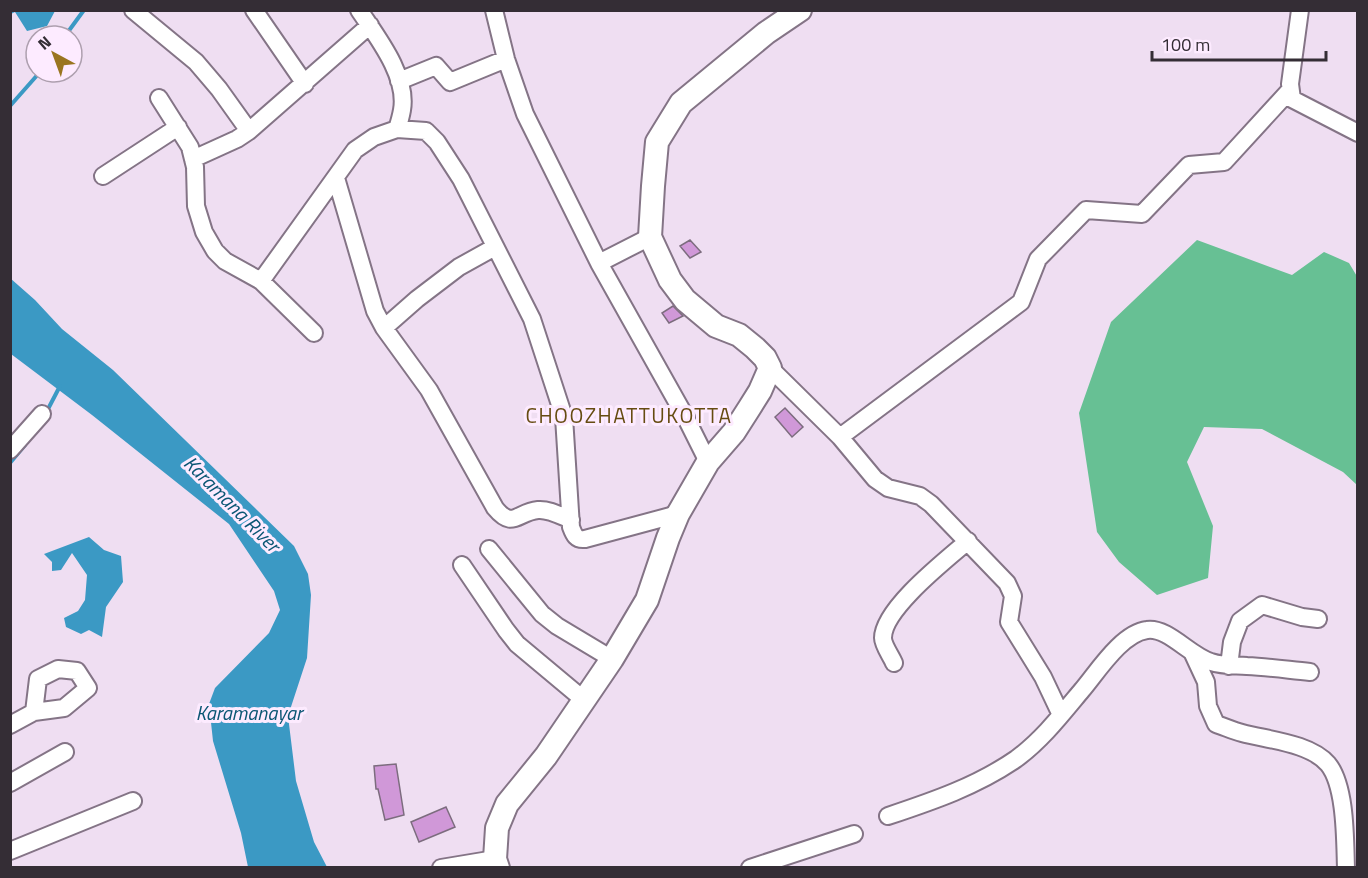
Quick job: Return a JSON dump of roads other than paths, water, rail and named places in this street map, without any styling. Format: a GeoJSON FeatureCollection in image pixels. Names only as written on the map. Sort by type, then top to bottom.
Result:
{"type":"FeatureCollection","features":[{"type":"Feature","properties":{"kind":"main road"},"geometry":{"type":"LineString","coordinates":[[496,863],[497,828],[507,804],[546,756],[612,659],[647,600],[678,514],[708,462],[734,432],[750,408],[770,368],[755,348],[739,335],[716,326],[685,300],[670,280],[650,237],[657,142],[681,103],[766,33],[800,10]]}},
{"type":"Feature","properties":{"kind":"street"},"geometry":{"type":"LineString","coordinates":[[133,10],[195,62],[219,89],[249,131]]}},
{"type":"Feature","properties":{"kind":"street"},"geometry":{"type":"LineString","coordinates":[[254,10],[305,84]]}},
{"type":"Feature","properties":{"kind":"street"},"geometry":{"type":"LineString","coordinates":[[360,10],[387,52],[402,87],[403,108],[397,129]]}},
{"type":"Feature","properties":{"kind":"street"},"geometry":{"type":"LineString","coordinates":[[494,10],[506,59],[533,133],[599,263],[686,418],[708,462]]}},
{"type":"Feature","properties":{"kind":"street"},"geometry":{"type":"LineString","coordinates":[[1300,10],[1290,84],[1292,99],[1358,133]]}},
{"type":"Feature","properties":{"kind":"street"},"geometry":{"type":"LineString","coordinates":[[194,159],[249,131],[369,26]]}},
{"type":"Feature","properties":{"kind":"street"},"geometry":{"type":"LineString","coordinates":[[399,81],[436,66],[450,82],[506,59]]}},
{"type":"Feature","properties":{"kind":"street"},"geometry":{"type":"LineString","coordinates":[[840,437],[1021,302],[1038,259],[1086,210],[1142,214],[1189,165],[1224,162],[1290,90]]}},
{"type":"Feature","properties":{"kind":"street"},"geometry":{"type":"LineString","coordinates":[[159,98],[190,147],[195,166],[195,206],[215,251],[225,261],[261,281],[314,333]]}},
{"type":"Feature","properties":{"kind":"street"},"geometry":{"type":"LineString","coordinates":[[103,176],[178,127]]}},
{"type":"Feature","properties":{"kind":"street"},"geometry":{"type":"LineString","coordinates":[[261,281],[355,150],[374,137],[397,129],[426,131],[437,142],[460,179],[532,319],[564,417],[573,533],[580,540],[678,514]]}},
{"type":"Feature","properties":{"kind":"street"},"geometry":{"type":"LineString","coordinates":[[336,178],[368,289],[384,328],[429,390],[495,508],[502,518],[512,520],[538,510],[571,520]]}},
{"type":"Feature","properties":{"kind":"street"},"geometry":{"type":"LineString","coordinates":[[599,263],[650,237]]}},
{"type":"Feature","properties":{"kind":"street"},"geometry":{"type":"LineString","coordinates":[[384,328],[442,279],[495,247]]}},
{"type":"Feature","properties":{"kind":"street"},"geometry":{"type":"LineString","coordinates":[[770,368],[840,437],[874,478],[888,488],[920,496],[931,504],[1007,583],[1013,596],[1009,622],[1043,677],[1061,715]]}},
{"type":"Feature","properties":{"kind":"street"},"geometry":{"type":"LineString","coordinates":[[10,450],[42,414]]}},
{"type":"Feature","properties":{"kind":"street"},"geometry":{"type":"LineString","coordinates":[[894,663],[883,639],[885,626],[898,606],[968,541]]}},
{"type":"Feature","properties":{"kind":"street"},"geometry":{"type":"LineString","coordinates":[[489,549],[542,614],[557,626],[612,659]]}},
{"type":"Feature","properties":{"kind":"street"},"geometry":{"type":"LineString","coordinates":[[462,565],[517,644],[584,700]]}},
{"type":"Feature","properties":{"kind":"street"},"geometry":{"type":"LineString","coordinates":[[1229,666],[1233,642],[1240,621],[1262,605],[1302,617],[1318,619]]}},
{"type":"Feature","properties":{"kind":"street"},"geometry":{"type":"LineString","coordinates":[[888,816],[974,784],[1016,758],[1039,740],[1116,649],[1132,634],[1149,629],[1164,632],[1193,654],[1210,662],[1229,666],[1244,665],[1310,672]]}},
{"type":"Feature","properties":{"kind":"street"},"geometry":{"type":"LineString","coordinates":[[1193,654],[1206,682],[1208,706],[1216,724],[1291,744],[1312,753],[1328,764],[1336,781],[1343,810],[1346,867]]}},
{"type":"Feature","properties":{"kind":"street"},"geometry":{"type":"LineString","coordinates":[[10,725],[34,712]]}},
{"type":"Feature","properties":{"kind":"street"},"geometry":{"type":"LineString","coordinates":[[10,783],[65,752]]}},
{"type":"Feature","properties":{"kind":"street"},"geometry":{"type":"LineString","coordinates":[[10,851],[133,801]]}},
{"type":"Feature","properties":{"kind":"street"},"geometry":{"type":"LineString","coordinates":[[750,867],[854,834]]}},
{"type":"Feature","properties":{"kind":"street"},"geometry":{"type":"LineString","coordinates":[[441,867],[496,863]]}},
{"type":"Feature","properties":{"kind":"water"},"geometry":{"type":"Polygon","coordinates":[[[11,10],[55,10],[48,24],[24,24],[24,26],[15,12],[11,14],[11,10]]]}},
{"type":"Feature","properties":{"kind":"water","name":"Karamanayar"},"geometry":{"type":"Polygon","coordinates":[[[10,278],[62,329],[113,370],[294,546],[308,574],[311,595],[307,658],[288,716],[296,781],[314,842],[327,867],[248,867],[241,833],[213,741],[209,704],[215,688],[269,633],[280,610],[274,591],[229,524],[11,354],[10,278]]]}},
{"type":"Feature","properties":{"kind":"water"},"geometry":{"type":"Polygon","coordinates":[[[89,537],[104,550],[121,556],[123,582],[106,607],[102,637],[89,630],[81,634],[66,627],[64,618],[78,611],[85,600],[87,575],[72,553],[61,570],[52,571],[52,562],[44,554],[89,537]]]}},
{"type":"Feature","properties":{"kind":"waterway"},"geometry":{"type":"LineString","coordinates":[[74,24],[84,10]]}},
{"type":"Feature","properties":{"kind":"waterway"},"geometry":{"type":"LineString","coordinates":[[10,106],[29,84]]}},
{"type":"Feature","properties":{"kind":"waterway"},"geometry":{"type":"LineString","coordinates":[[47,411],[60,386]]}},
{"type":"Feature","properties":{"kind":"waterway"},"geometry":{"type":"LineString","coordinates":[[10,463],[25,445]]}},
{"type":"Feature","properties":{"kind":"district","name":"CHOOZHATTUKOTTA"},"geometry":{"type":"Point","coordinates":[629,416]}},
{"type":"Feature","properties":{"kind":"water label","name":"Karamana River"},"geometry":{"type":"Point","coordinates":[232,504]}}]}
